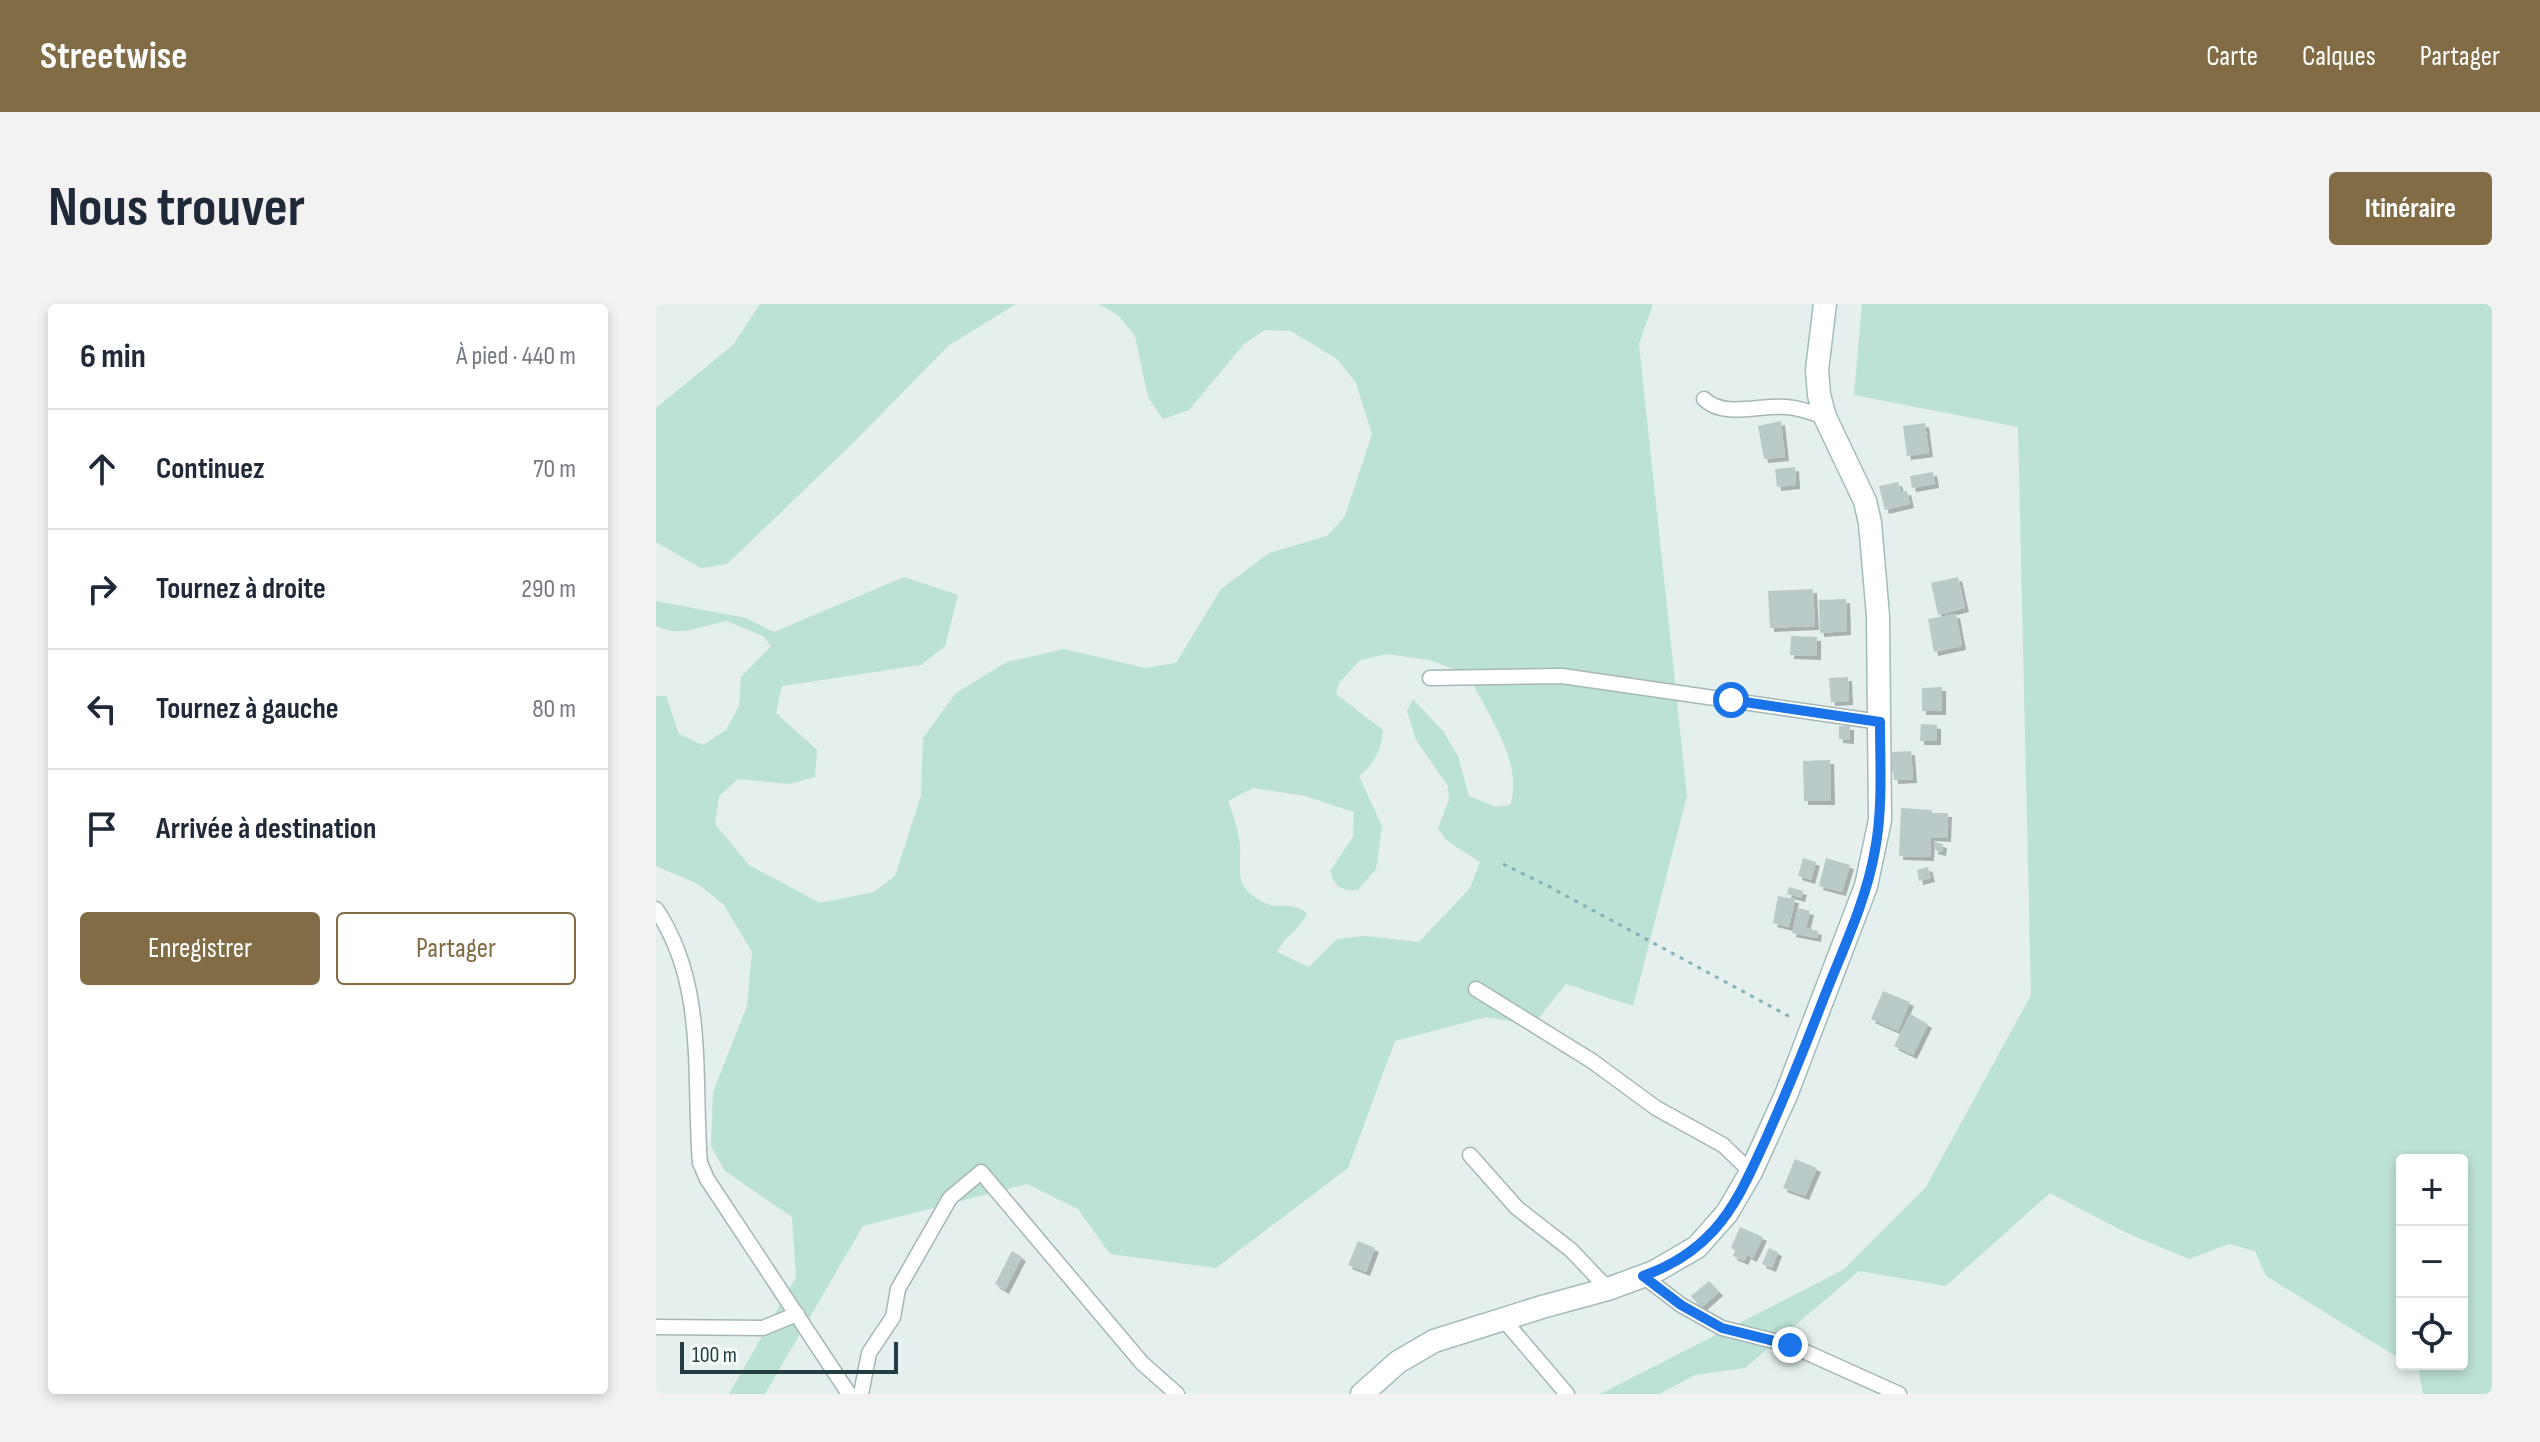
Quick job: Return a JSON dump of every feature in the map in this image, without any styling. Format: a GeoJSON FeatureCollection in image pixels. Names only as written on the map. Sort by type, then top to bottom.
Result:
{"type":"FeatureCollection","features":[{"type":"Feature","properties":{"kind":"street"},"geometry":{"type":"LineString","coordinates":[[1362,1394],[1398,1362],[1424,1346],[1503,1319],[1608,1289],[1654,1272],[1697,1247],[1727,1213],[1751,1172],[1812,1029],[1861,900],[1880,820],[1878,616],[1870,523],[1865,501],[1825,417],[1819,395],[1817,370],[1825,304]]}},
{"type":"Feature","properties":{"kind":"street"},"geometry":{"type":"LineString","coordinates":[[1704,399],[1712,406],[1739,409],[1791,407],[1825,417]]}},
{"type":"Feature","properties":{"kind":"street"},"geometry":{"type":"LineString","coordinates":[[1430,678],[1562,676],[1880,722]]}},
{"type":"Feature","properties":{"kind":"street"},"geometry":{"type":"LineString","coordinates":[[656,909],[670,929],[687,977],[693,1017],[700,1163],[707,1179],[849,1394]]}},
{"type":"Feature","properties":{"kind":"street"},"geometry":{"type":"LineString","coordinates":[[1476,989],[1592,1061],[1656,1108],[1723,1145],[1751,1172]]}},
{"type":"Feature","properties":{"kind":"street"},"geometry":{"type":"LineString","coordinates":[[1470,1155],[1517,1208],[1571,1250],[1608,1289]]}},
{"type":"Feature","properties":{"kind":"street"},"geometry":{"type":"LineString","coordinates":[[861,1394],[869,1353],[893,1317],[898,1289],[950,1198],[981,1172],[1142,1363],[1177,1394]]}},
{"type":"Feature","properties":{"kind":"street"},"geometry":{"type":"LineString","coordinates":[[1643,1276],[1681,1305],[1722,1328],[1790,1345],[1899,1394]]}},
{"type":"Feature","properties":{"kind":"street"},"geometry":{"type":"LineString","coordinates":[[656,1327],[763,1328],[797,1314]]}},
{"type":"Feature","properties":{"kind":"street"},"geometry":{"type":"LineString","coordinates":[[1503,1319],[1567,1394]]}},
{"type":"Feature","properties":{"kind":"path"},"geometry":{"type":"LineString","coordinates":[[1503,864],[1812,1029]]}},
{"type":"Feature","properties":{"kind":"green space"},"geometry":{"type":"Polygon","coordinates":[[[760,304],[1016,304],[948,346],[727,564],[701,568],[656,542],[656,408],[733,345],[760,304]]]}},
{"type":"Feature","properties":{"kind":"green space"},"geometry":{"type":"Polygon","coordinates":[[[1099,304],[1653,304],[1639,344],[1687,796],[1633,1006],[1566,984],[1533,1025],[1486,1017],[1395,1041],[1348,1168],[1216,1268],[1110,1254],[1078,1209],[1027,1184],[863,1226],[765,1394],[729,1394],[796,1277],[792,1217],[725,1171],[711,1146],[713,1092],[747,1006],[752,952],[724,905],[698,884],[656,866],[656,696],[666,696],[679,734],[703,745],[726,730],[739,706],[741,677],[771,646],[763,636],[726,621],[686,631],[671,631],[656,626],[656,601],[746,618],[774,632],[904,577],[958,595],[945,646],[921,665],[782,686],[776,713],[817,750],[815,777],[789,784],[738,779],[719,796],[715,824],[749,865],[820,903],[874,892],[895,876],[921,796],[923,738],[956,693],[1007,662],[1064,649],[1145,668],[1176,663],[1221,589],[1269,553],[1327,536],[1345,516],[1372,434],[1356,383],[1337,359],[1291,331],[1265,330],[1244,344],[1189,410],[1163,419],[1148,397],[1135,336],[1118,315],[1099,304]],[[1387,654],[1360,660],[1339,683],[1336,694],[1383,730],[1376,756],[1359,776],[1382,826],[1376,869],[1358,890],[1340,887],[1330,871],[1353,837],[1354,812],[1305,796],[1253,788],[1228,801],[1239,838],[1242,883],[1246,890],[1265,903],[1294,907],[1307,913],[1277,952],[1309,967],[1337,939],[1365,936],[1419,942],[1470,888],[1480,862],[1446,840],[1438,828],[1449,800],[1448,786],[1416,740],[1407,711],[1413,699],[1443,731],[1458,756],[1469,796],[1496,807],[1510,805],[1513,789],[1508,755],[1468,675],[1430,660],[1387,654]]]}},
{"type":"Feature","properties":{"kind":"green space"},"geometry":{"type":"Polygon","coordinates":[[[1862,304],[2492,304],[2492,1394],[2423,1394],[2417,1370],[2468,1370],[2468,1154],[2396,1154],[2396,1356],[2266,1276],[2255,1251],[2229,1244],[2189,1259],[2127,1233],[2050,1193],[1946,1286],[1859,1271],[1745,1368],[1695,1375],[1659,1394],[1600,1394],[1843,1270],[1926,1187],[2031,995],[2018,427],[1854,395],[1862,304]]]}},
{"type":"Feature","properties":{"kind":"building"},"geometry":{"type":"Polygon","coordinates":[[[1781,421],[1785,457],[1764,459],[1758,426],[1781,421]]]}},
{"type":"Feature","properties":{"kind":"building"},"geometry":{"type":"Polygon","coordinates":[[[1925,423],[1929,453],[1907,456],[1903,426],[1925,423]]]}},
{"type":"Feature","properties":{"kind":"building"},"geometry":{"type":"Polygon","coordinates":[[[1795,467],[1796,485],[1777,487],[1775,469],[1795,467]]]}},
{"type":"Feature","properties":{"kind":"building"},"geometry":{"type":"Polygon","coordinates":[[[1933,472],[1935,484],[1912,488],[1910,476],[1933,472]]]}},
{"type":"Feature","properties":{"kind":"building"},"geometry":{"type":"Polygon","coordinates":[[[1898,482],[1901,492],[1907,491],[1910,504],[1885,510],[1879,486],[1898,482]]]}},
{"type":"Feature","properties":{"kind":"building"},"geometry":{"type":"Polygon","coordinates":[[[1958,577],[1965,608],[1938,615],[1931,583],[1958,577]]]}},
{"type":"Feature","properties":{"kind":"building"},"geometry":{"type":"Polygon","coordinates":[[[1813,589],[1815,626],[1770,628],[1768,591],[1813,589]]]}},
{"type":"Feature","properties":{"kind":"building"},"geometry":{"type":"Polygon","coordinates":[[[1846,599],[1847,631],[1820,633],[1819,600],[1846,599]]]}},
{"type":"Feature","properties":{"kind":"building"},"geometry":{"type":"Polygon","coordinates":[[[1956,614],[1962,646],[1934,652],[1928,619],[1956,614]]]}},
{"type":"Feature","properties":{"kind":"building"},"geometry":{"type":"Polygon","coordinates":[[[1791,636],[1817,637],[1817,656],[1790,655],[1791,636]]]}},
{"type":"Feature","properties":{"kind":"building"},"geometry":{"type":"Polygon","coordinates":[[[1848,677],[1849,701],[1831,702],[1829,678],[1848,677]]]}},
{"type":"Feature","properties":{"kind":"building"},"geometry":{"type":"Polygon","coordinates":[[[1942,687],[1942,711],[1922,711],[1922,688],[1942,687]]]}},
{"type":"Feature","properties":{"kind":"building"},"geometry":{"type":"Polygon","coordinates":[[[1921,724],[1937,725],[1937,741],[1920,741],[1921,724]]]}},
{"type":"Feature","properties":{"kind":"building"},"geometry":{"type":"Polygon","coordinates":[[[1839,726],[1850,726],[1850,740],[1839,739],[1839,726]]]}},
{"type":"Feature","properties":{"kind":"building"},"geometry":{"type":"Polygon","coordinates":[[[1911,751],[1913,779],[1894,780],[1891,772],[1892,752],[1911,751]]]}},
{"type":"Feature","properties":{"kind":"building"},"geometry":{"type":"Polygon","coordinates":[[[1830,760],[1831,801],[1804,801],[1803,761],[1830,760]]]}},
{"type":"Feature","properties":{"kind":"building"},"geometry":{"type":"Polygon","coordinates":[[[1901,808],[1948,813],[1947,838],[1931,837],[1930,857],[1899,856],[1901,808]]]}},
{"type":"Feature","properties":{"kind":"building"},"geometry":{"type":"Polygon","coordinates":[[[1935,842],[1943,844],[1942,852],[1934,850],[1935,842]]]}},
{"type":"Feature","properties":{"kind":"building"},"geometry":{"type":"Polygon","coordinates":[[[1803,858],[1816,862],[1811,880],[1798,876],[1803,858]]]}},
{"type":"Feature","properties":{"kind":"building"},"geometry":{"type":"Polygon","coordinates":[[[1826,858],[1850,865],[1842,892],[1819,886],[1826,858]]]}},
{"type":"Feature","properties":{"kind":"building"},"geometry":{"type":"Polygon","coordinates":[[[1928,867],[1931,878],[1919,881],[1917,870],[1928,867]]]}},
{"type":"Feature","properties":{"kind":"building"},"geometry":{"type":"Polygon","coordinates":[[[1789,887],[1803,891],[1801,898],[1787,894],[1789,887]]]}},
{"type":"Feature","properties":{"kind":"building"},"geometry":{"type":"Polygon","coordinates":[[[1778,896],[1795,899],[1789,927],[1773,923],[1778,896]]]}},
{"type":"Feature","properties":{"kind":"building"},"geometry":{"type":"Polygon","coordinates":[[[1798,908],[1810,911],[1806,928],[1818,931],[1817,938],[1792,933],[1798,908]]]}},
{"type":"Feature","properties":{"kind":"building"},"geometry":{"type":"Polygon","coordinates":[[[1883,991],[1910,1002],[1898,1031],[1871,1019],[1883,991]]]}},
{"type":"Feature","properties":{"kind":"building"},"geometry":{"type":"Polygon","coordinates":[[[1910,1014],[1928,1024],[1913,1055],[1894,1046],[1910,1014]]]}},
{"type":"Feature","properties":{"kind":"building"},"geometry":{"type":"Polygon","coordinates":[[[1795,1159],[1817,1168],[1805,1196],[1783,1188],[1795,1159]]]}},
{"type":"Feature","properties":{"kind":"building"},"geometry":{"type":"Polygon","coordinates":[[[1740,1227],[1763,1237],[1753,1258],[1747,1255],[1744,1261],[1733,1256],[1735,1250],[1731,1248],[1740,1227]]]}},
{"type":"Feature","properties":{"kind":"building"},"geometry":{"type":"Polygon","coordinates":[[[1358,1241],[1375,1248],[1366,1272],[1348,1265],[1358,1241]]]}},
{"type":"Feature","properties":{"kind":"building"},"geometry":{"type":"Polygon","coordinates":[[[1769,1248],[1778,1252],[1772,1268],[1762,1264],[1769,1248]]]}},
{"type":"Feature","properties":{"kind":"building"},"geometry":{"type":"Polygon","coordinates":[[[1012,1251],[1022,1257],[1005,1290],[995,1284],[1012,1251]]]}},
{"type":"Feature","properties":{"kind":"building"},"geometry":{"type":"Polygon","coordinates":[[[1709,1281],[1719,1292],[1701,1308],[1691,1296],[1709,1281]]]}},
{"type":"Feature","properties":{"kind":"route"},"geometry":{"type":"LineString","coordinates":[[1731,700],[1880,722],[1880,820],[1866,886],[1786,1095],[1751,1172],[1714,1230],[1679,1259],[1643,1276],[1681,1305],[1722,1328],[1790,1345]]}}]}
